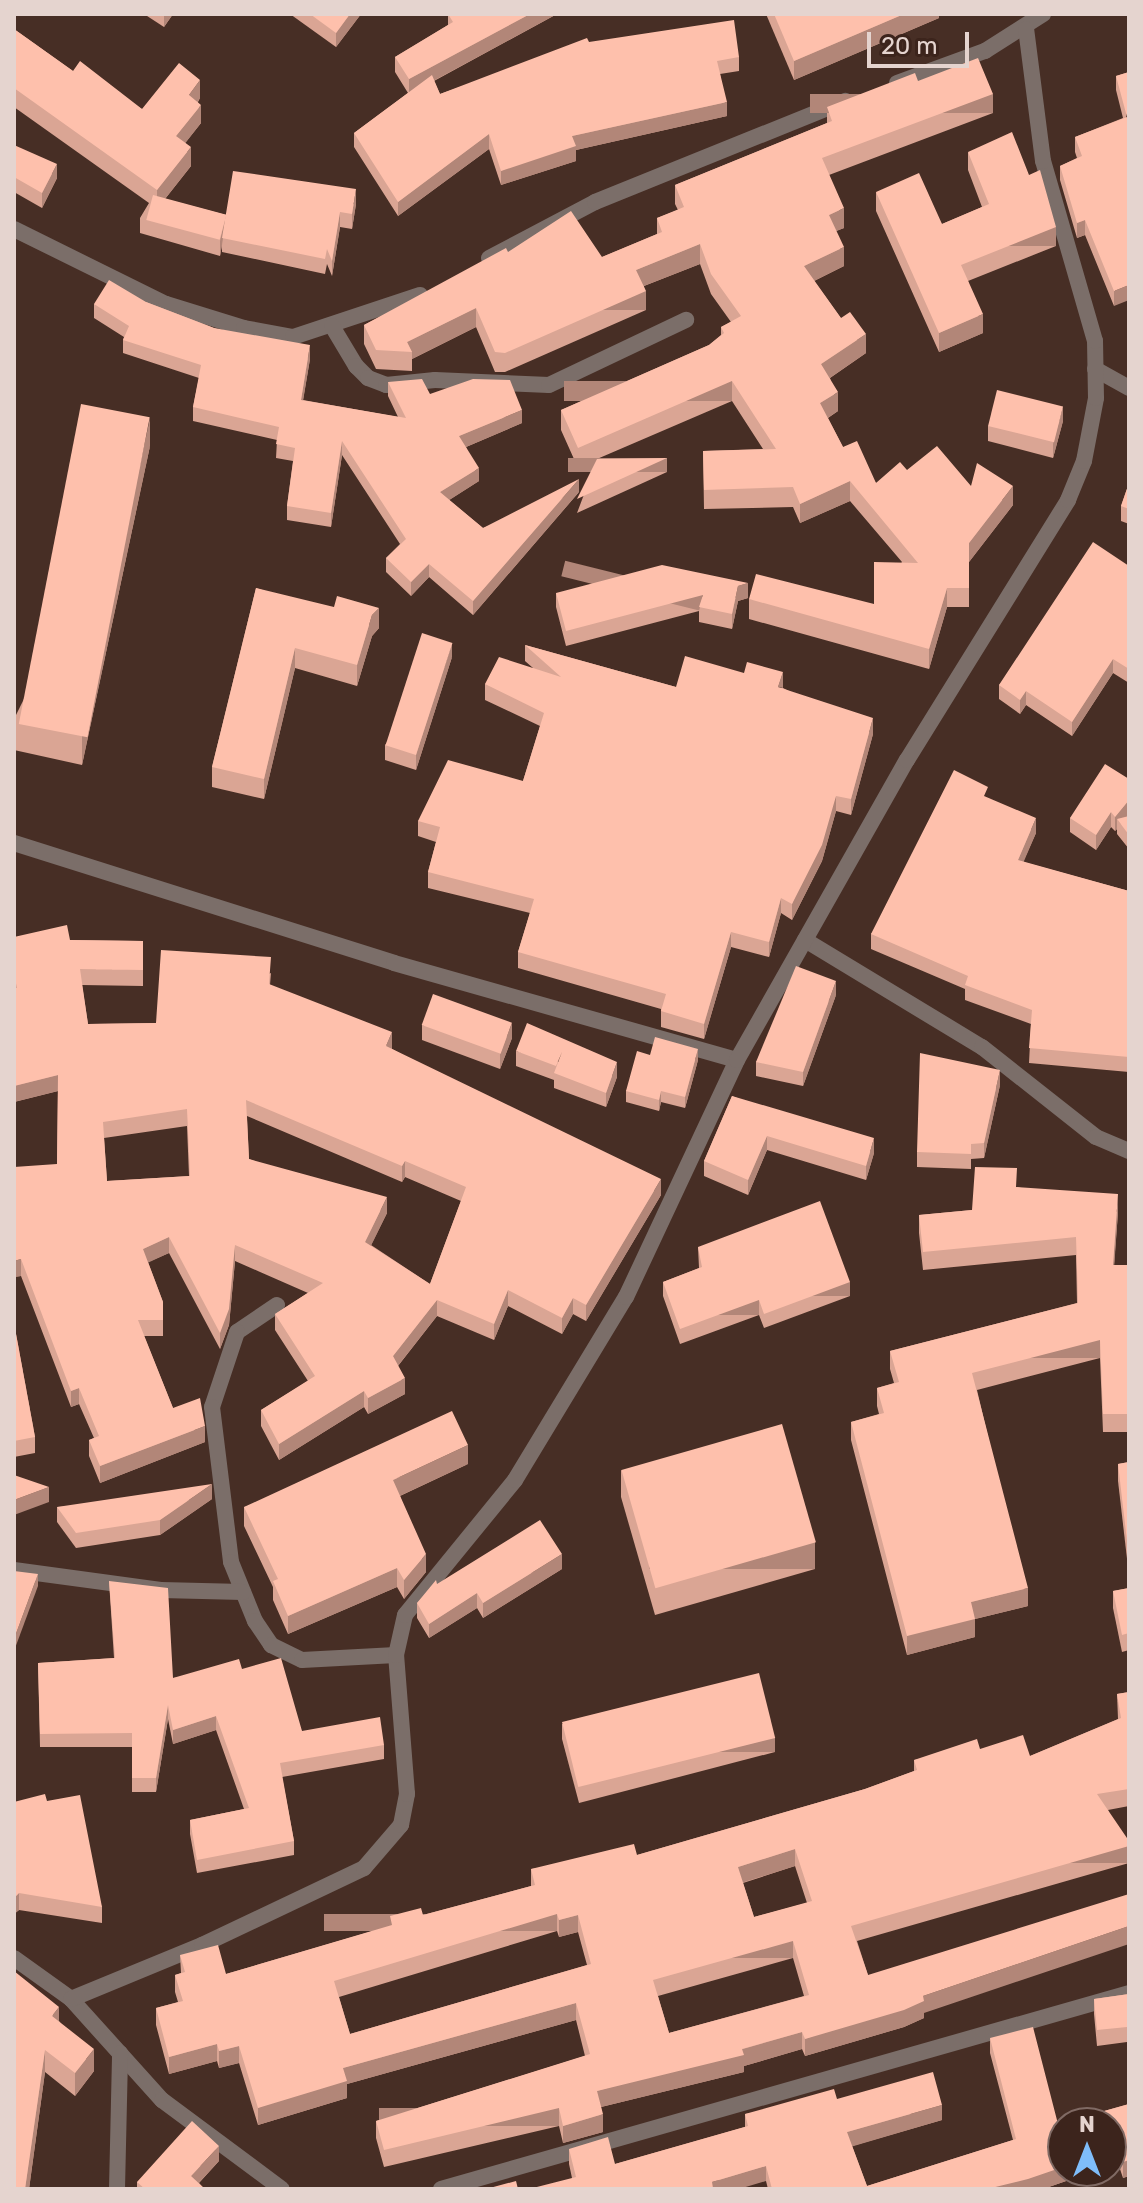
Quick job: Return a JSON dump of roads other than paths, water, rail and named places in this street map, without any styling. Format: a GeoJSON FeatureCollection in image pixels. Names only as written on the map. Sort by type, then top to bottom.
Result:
{"type":"FeatureCollection","features":[{"type":"Feature","properties":{"kind":"street"},"geometry":{"type":"LineString","coordinates":[[472,268],[595,202],[865,94],[985,51],[1026,29],[1043,14]]}},
{"type":"Feature","properties":{"kind":"street"},"geometry":{"type":"LineString","coordinates":[[71,1999],[202,1945],[364,1868],[401,1825],[407,1794],[396,1655],[405,1615],[515,1480],[626,1297],[737,1060],[907,760],[1068,500],[1084,461],[1095,369],[1095,341],[1043,161],[1026,29]]}},
{"type":"Feature","properties":{"kind":"street"},"geometry":{"type":"LineString","coordinates":[[14,229],[166,304],[244,328],[293,337],[403,304],[431,290]]}},
{"type":"Feature","properties":{"kind":"street"},"geometry":{"type":"LineString","coordinates":[[332,326],[356,366],[368,378],[386,385],[435,380],[549,385],[686,320]]}},
{"type":"Feature","properties":{"kind":"street"},"geometry":{"type":"LineString","coordinates":[[1095,369],[1129,388]]}},
{"type":"Feature","properties":{"kind":"street"},"geometry":{"type":"LineString","coordinates":[[14,843],[394,963],[737,1060]]}},
{"type":"Feature","properties":{"kind":"street"},"geometry":{"type":"LineString","coordinates":[[805,940],[982,1047],[1096,1137],[1129,1151]]}},
{"type":"Feature","properties":{"kind":"street"},"geometry":{"type":"LineString","coordinates":[[277,1305],[237,1332],[212,1407],[231,1562],[271,1645],[302,1660],[396,1655]]}},
{"type":"Feature","properties":{"kind":"street"},"geometry":{"type":"LineString","coordinates":[[14,1570],[161,1590],[243,1592]]}},
{"type":"Feature","properties":{"kind":"street"},"geometry":{"type":"LineString","coordinates":[[14,1958],[71,1999],[162,2100],[282,2189]]}},
{"type":"Feature","properties":{"kind":"street"},"geometry":{"type":"LineString","coordinates":[[441,2189],[1129,1993]]}},
{"type":"Feature","properties":{"kind":"street"},"geometry":{"type":"LineString","coordinates":[[117,2189],[120,2053]]}}]}
